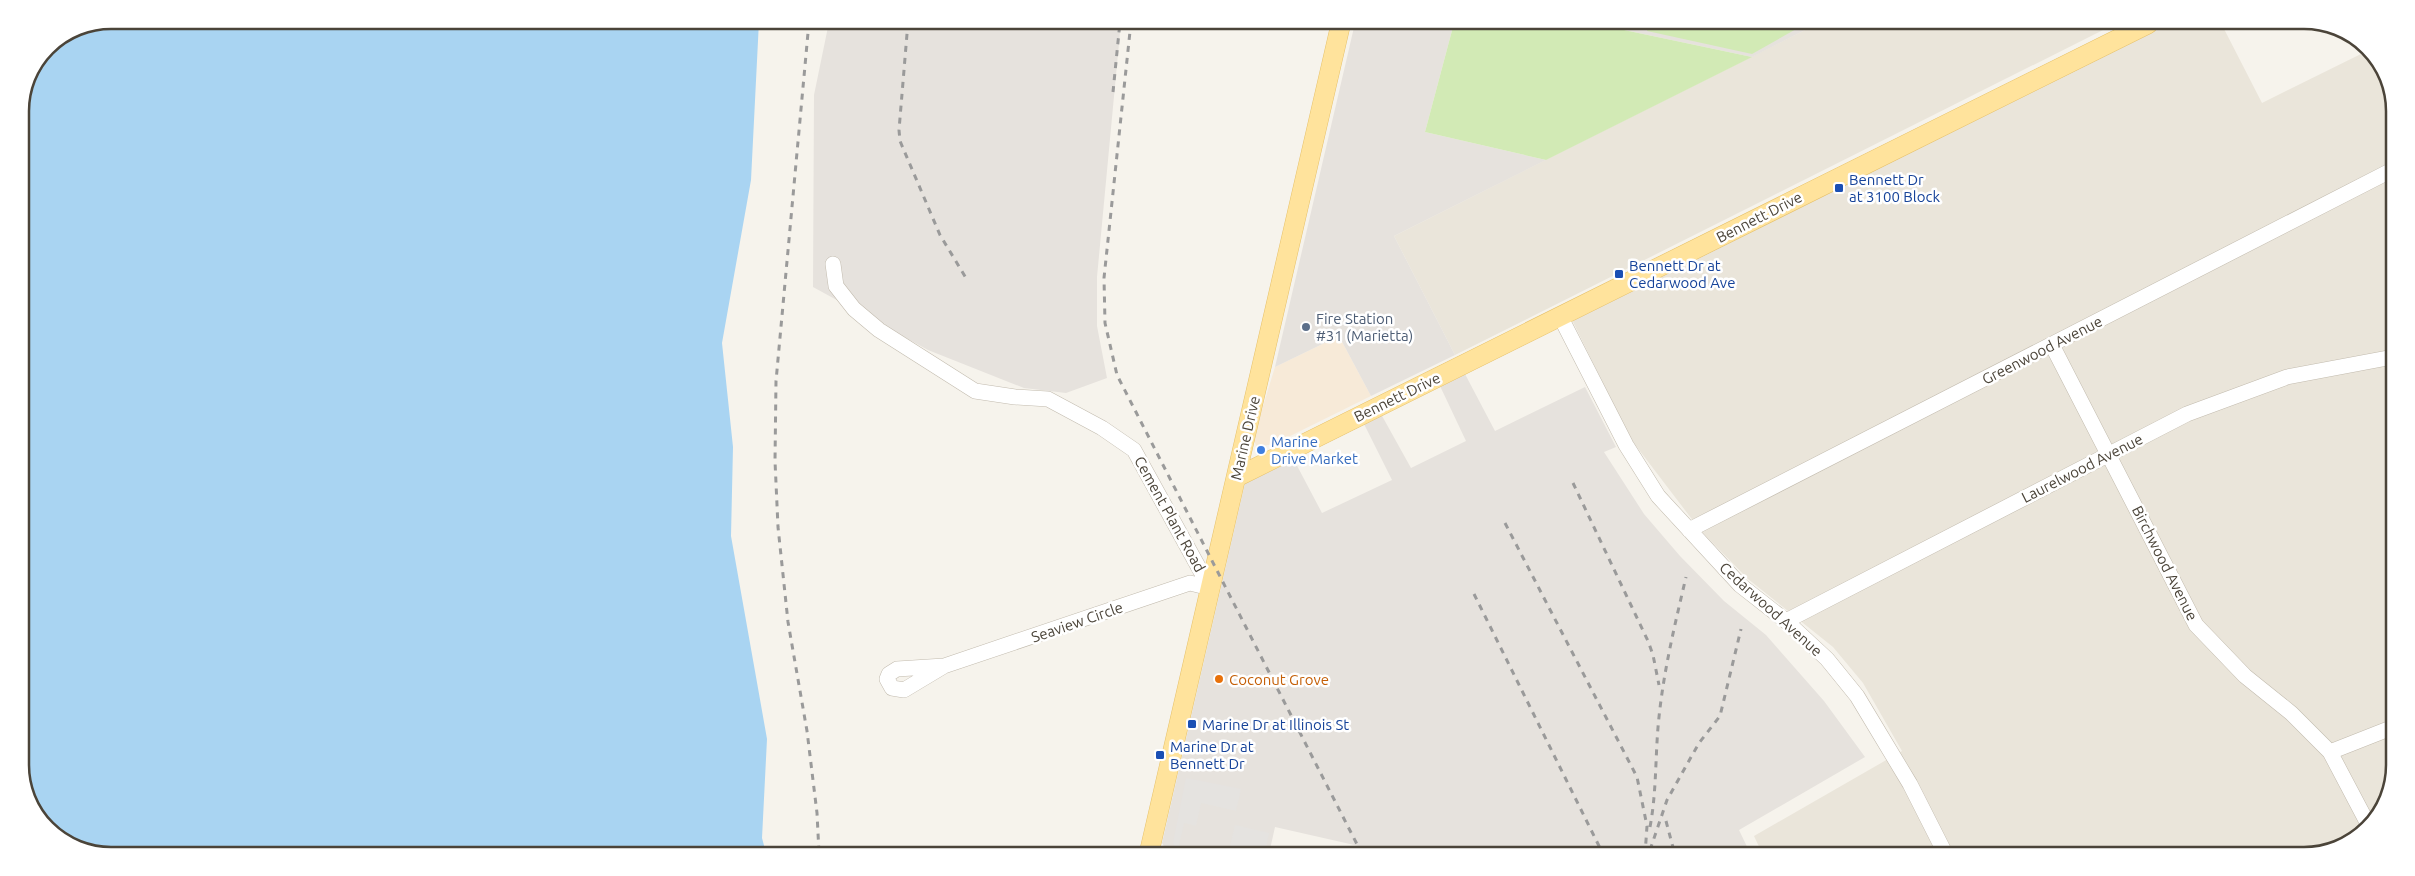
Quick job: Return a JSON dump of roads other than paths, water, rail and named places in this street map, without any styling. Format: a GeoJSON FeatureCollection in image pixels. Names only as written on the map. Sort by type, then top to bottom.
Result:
{"type":"FeatureCollection","features":[{"type":"Feature","properties":{"kind":"main road","name":"Marine Drive"},"geometry":{"type":"LineString","coordinates":[[1151,847],[1340,29]]}},
{"type":"Feature","properties":{"kind":"main road","name":"Bennett Drive"},"geometry":{"type":"LineString","coordinates":[[1237,477],[2138,29]]}},
{"type":"Feature","properties":{"kind":"street","name":"Greenwood Avenue"},"geometry":{"type":"LineString","coordinates":[[1689,530],[2386,173]]}},
{"type":"Feature","properties":{"kind":"street","name":"Cement Plant Road"},"geometry":{"type":"LineString","coordinates":[[833,264],[836,286],[854,308],[879,330],[975,391],[1015,397],[1048,399],[1102,428],[1134,450],[1210,588]]}},
{"type":"Feature","properties":{"kind":"street","name":"Cedarwood Avenue"},"geometry":{"type":"LineString","coordinates":[[1560,316],[1626,445],[1658,496],[1740,585],[1786,621],[1827,659],[1857,696],[1910,784],[1942,847]]}},
{"type":"Feature","properties":{"kind":"street","name":"Birchwood Avenue"},"geometry":{"type":"LineString","coordinates":[[2052,345],[2196,625],[2245,676],[2291,712],[2330,752],[2365,819]]}},
{"type":"Feature","properties":{"kind":"street","name":"Laurelwood Avenue"},"geometry":{"type":"LineString","coordinates":[[1786,621],[2188,414],[2253,388],[2288,377],[2386,358]]}},
{"type":"Feature","properties":{"kind":"street","name":"Seaview Circle"},"geometry":{"type":"LineString","coordinates":[[944,666],[1190,583],[1210,588]]}},
{"type":"Feature","properties":{"kind":"street"},"geometry":{"type":"LineString","coordinates":[[2330,752],[2386,730]]}},
{"type":"Feature","properties":{"kind":"water"},"geometry":{"type":"Polygon","coordinates":[[[111,29],[759,29],[751,180],[722,343],[733,447],[731,536],[767,739],[762,838],[764,847],[111,847],[95,846],[74,839],[57,827],[46,815],[35,797],[29,771],[29,111],[30,95],[35,79],[53,53],[79,35],[95,30],[111,29]]]}},
{"type":"Feature","properties":{"kind":"railway"},"geometry":{"type":"LineString","coordinates":[[808,29],[776,381],[775,461],[778,527],[788,622],[807,731],[817,813],[819,847]]}},
{"type":"Feature","properties":{"kind":"railway"},"geometry":{"type":"LineString","coordinates":[[907,29],[899,130],[900,141],[940,235],[966,278]]}},
{"type":"Feature","properties":{"kind":"railway"},"geometry":{"type":"LineString","coordinates":[[1113,92],[1119,29]]}},
{"type":"Feature","properties":{"kind":"railway"},"geometry":{"type":"LineString","coordinates":[[1130,29],[1104,278],[1105,323],[1117,375],[1358,847]]}},
{"type":"Feature","properties":{"kind":"railway"},"geometry":{"type":"LineString","coordinates":[[1573,483],[1648,641],[1659,685]]}},
{"type":"Feature","properties":{"kind":"railway"},"geometry":{"type":"LineString","coordinates":[[1505,523],[1637,777],[1647,826],[1646,847]]}},
{"type":"Feature","properties":{"kind":"railway"},"geometry":{"type":"LineString","coordinates":[[1650,827],[1654,799],[1661,699],[1670,647],[1686,577]]}},
{"type":"Feature","properties":{"kind":"railway"},"geometry":{"type":"LineString","coordinates":[[1474,594],[1600,847]]}},
{"type":"Feature","properties":{"kind":"railway"},"geometry":{"type":"LineString","coordinates":[[1651,847],[1667,800],[1699,743],[1720,716],[1741,629]]}},
{"type":"Feature","properties":{"kind":"railway"},"geometry":{"type":"LineString","coordinates":[[1666,821],[1673,847]]}},
{"type":"Feature","properties":{"kind":"place","name":"Bennett Dr at 3100 Block"},"geometry":{"type":"Point","coordinates":[1839,188]}},
{"type":"Feature","properties":{"kind":"place","name":"Bennett Dr at Cedarwood Ave"},"geometry":{"type":"Point","coordinates":[1619,274]}},
{"type":"Feature","properties":{"kind":"place","name":"Fire Station #31 (Marietta)"},"geometry":{"type":"Point","coordinates":[1306,327]}},
{"type":"Feature","properties":{"kind":"place","name":"Marine Drive Market"},"geometry":{"type":"Point","coordinates":[1261,450]}},
{"type":"Feature","properties":{"kind":"place","name":"Coconut Grove"},"geometry":{"type":"Point","coordinates":[1219,679]}},
{"type":"Feature","properties":{"kind":"place","name":"Marine Dr at Illinois St"},"geometry":{"type":"Point","coordinates":[1192,724]}},
{"type":"Feature","properties":{"kind":"place","name":"Marine Dr at Bennett Dr"},"geometry":{"type":"Point","coordinates":[1160,755]}}]}
